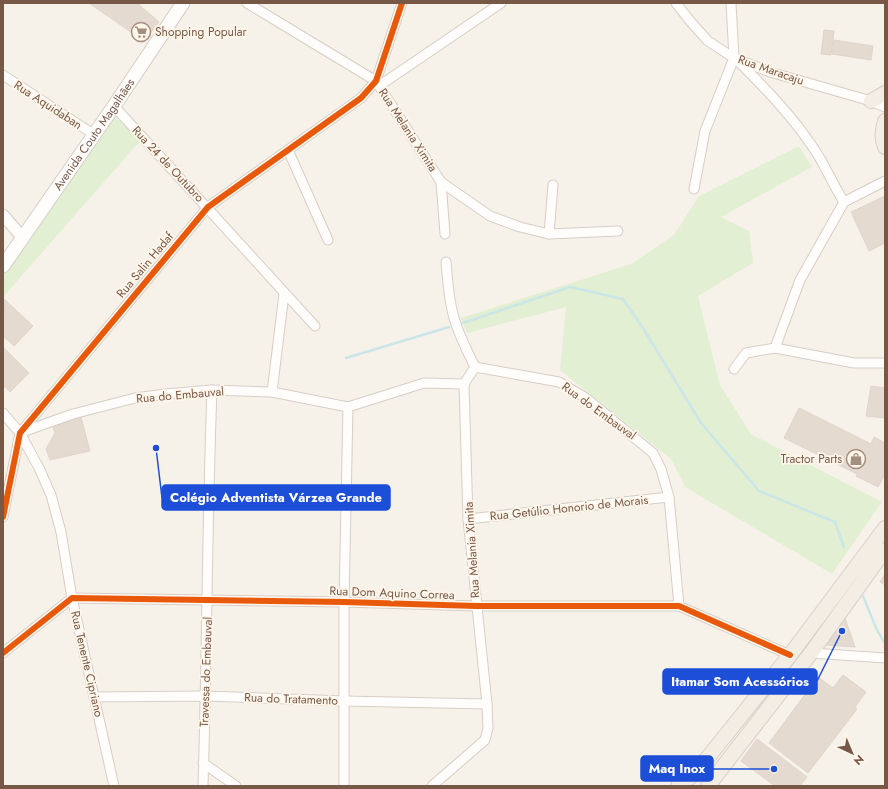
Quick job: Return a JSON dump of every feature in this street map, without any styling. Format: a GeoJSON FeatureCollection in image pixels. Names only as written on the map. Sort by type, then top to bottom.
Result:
{"type":"FeatureCollection","features":[{"type":"Feature","properties":{"kind":"main road","name":"Avenida Couto Magalhães"},"geometry":{"type":"LineString","coordinates":[[3,266],[93,134],[114,106],[183,3]]}},
{"type":"Feature","properties":{"kind":"main road"},"geometry":{"type":"LineString","coordinates":[[871,101],[885,93]]}},
{"type":"Feature","properties":{"kind":"main road"},"geometry":{"type":"LineString","coordinates":[[885,121],[882,130],[885,147]]}},
{"type":"Feature","properties":{"kind":"main road"},"geometry":{"type":"LineString","coordinates":[[678,786],[693,775],[790,655],[885,528]]}},
{"type":"Feature","properties":{"kind":"main road"},"geometry":{"type":"LineString","coordinates":[[708,786],[811,653],[885,550]]}},
{"type":"Feature","properties":{"kind":"street","name":"Rua Melania Ximita"},"geometry":{"type":"LineString","coordinates":[[247,3],[378,84],[441,182],[445,234]]}},
{"type":"Feature","properties":{"kind":"street"},"geometry":{"type":"LineString","coordinates":[[378,84],[402,3]]}},
{"type":"Feature","properties":{"kind":"street"},"geometry":{"type":"LineString","coordinates":[[378,84],[501,3]]}},
{"type":"Feature","properties":{"kind":"street","name":"Rua Maracaju"},"geometry":{"type":"LineString","coordinates":[[676,3],[708,41],[734,58],[770,72],[871,101],[885,107]]}},
{"type":"Feature","properties":{"kind":"street"},"geometry":{"type":"LineString","coordinates":[[694,189],[705,131],[734,58],[731,3]]}},
{"type":"Feature","properties":{"kind":"street"},"geometry":{"type":"LineString","coordinates":[[734,58],[768,90],[797,125],[818,155],[844,202]]}},
{"type":"Feature","properties":{"kind":"street","name":"Rua Aquidaban"},"geometry":{"type":"LineString","coordinates":[[3,75],[93,134]]}},
{"type":"Feature","properties":{"kind":"street","name":"Rua Salin Hadaf"},"geometry":{"type":"LineString","coordinates":[[3,517],[20,433],[208,207],[361,98],[378,84]]}},
{"type":"Feature","properties":{"kind":"street","name":"Rua 24 de Outubro"},"geometry":{"type":"LineString","coordinates":[[114,106],[208,207],[284,294],[315,326]]}},
{"type":"Feature","properties":{"kind":"street"},"geometry":{"type":"LineString","coordinates":[[288,150],[328,240]]}},
{"type":"Feature","properties":{"kind":"street"},"geometry":{"type":"LineString","coordinates":[[775,348],[800,280],[844,202],[885,181]]}},
{"type":"Feature","properties":{"kind":"street"},"geometry":{"type":"LineString","coordinates":[[441,182],[490,216],[520,227],[549,234],[618,231]]}},
{"type":"Feature","properties":{"kind":"street"},"geometry":{"type":"LineString","coordinates":[[549,234],[552,185]]}},
{"type":"Feature","properties":{"kind":"street"},"geometry":{"type":"LineString","coordinates":[[3,215],[23,238]]}},
{"type":"Feature","properties":{"kind":"street"},"geometry":{"type":"LineString","coordinates":[[446,262],[451,304],[456,324],[462,340],[476,367],[464,384]]}},
{"type":"Feature","properties":{"kind":"street"},"geometry":{"type":"LineString","coordinates":[[272,392],[284,294]]}},
{"type":"Feature","properties":{"kind":"street"},"geometry":{"type":"LineString","coordinates":[[734,369],[746,353],[775,348],[854,363],[885,363]]}},
{"type":"Feature","properties":{"kind":"street","name":"Rua do Embauval"},"geometry":{"type":"LineString","coordinates":[[476,367],[559,382],[575,391],[653,453],[661,468],[669,497],[679,606]]}},
{"type":"Feature","properties":{"kind":"street","name":"Rua do Embauval"},"geometry":{"type":"LineString","coordinates":[[20,433],[73,414],[136,398],[212,390],[272,392],[348,407],[424,383],[464,384]]}},
{"type":"Feature","properties":{"kind":"street","name":"Rua Melania Ximita"},"geometry":{"type":"LineString","coordinates":[[432,786],[485,740],[488,728],[487,704],[468,519],[464,384]]}},
{"type":"Feature","properties":{"kind":"street","name":"Travessa do Embauval"},"geometry":{"type":"LineString","coordinates":[[203,786],[208,600],[208,486],[212,390]]}},
{"type":"Feature","properties":{"kind":"street"},"geometry":{"type":"LineString","coordinates":[[344,786],[344,602],[348,407]]}},
{"type":"Feature","properties":{"kind":"street","name":"Rua Tenente Cipriano"},"geometry":{"type":"LineString","coordinates":[[3,413],[20,433],[39,468],[51,495],[61,532],[72,598],[114,786]]}},
{"type":"Feature","properties":{"kind":"street","name":"Rua Getúlio Honorio de Morais"},"geometry":{"type":"LineString","coordinates":[[468,519],[669,497]]}},
{"type":"Feature","properties":{"kind":"street"},"geometry":{"type":"LineString","coordinates":[[3,653],[72,598]]}},
{"type":"Feature","properties":{"kind":"street","name":"Rua Dom Aquino Correa"},"geometry":{"type":"LineString","coordinates":[[72,598],[344,602],[476,606],[679,606],[790,655]]}},
{"type":"Feature","properties":{"kind":"street"},"geometry":{"type":"LineString","coordinates":[[811,653],[885,658]]}},
{"type":"Feature","properties":{"kind":"street","name":"Rua do Tratamento"},"geometry":{"type":"LineString","coordinates":[[95,697],[205,696],[487,704]]}},
{"type":"Feature","properties":{"kind":"street"},"geometry":{"type":"LineString","coordinates":[[203,763],[236,786]]}},
{"type":"Feature","properties":{"kind":"green space"},"geometry":{"type":"Polygon","coordinates":[[[115,116],[140,141],[3,297],[3,272],[115,116]]]}},
{"type":"Feature","properties":{"kind":"green space"},"geometry":{"type":"Polygon","coordinates":[[[799,146],[812,167],[721,217],[749,231],[753,263],[698,296],[720,385],[751,434],[882,502],[832,574],[685,487],[671,459],[560,370],[566,307],[467,333],[461,318],[631,264],[674,235],[699,196],[799,146]]]}},
{"type":"Feature","properties":{"kind":"building","name":"Shopping Popular"},"geometry":{"type":"Polygon","coordinates":[[[89,3],[137,3],[159,22],[144,41],[89,3]]]}},
{"type":"Feature","properties":{"kind":"building"},"geometry":{"type":"Polygon","coordinates":[[[824,30],[834,31],[831,55],[821,54],[824,30]]]}},
{"type":"Feature","properties":{"kind":"building"},"geometry":{"type":"Polygon","coordinates":[[[834,40],[873,46],[871,60],[832,54],[834,40]]]}},
{"type":"Feature","properties":{"kind":"building"},"geometry":{"type":"Polygon","coordinates":[[[885,196],[885,243],[869,251],[851,212],[885,196]]]}},
{"type":"Feature","properties":{"kind":"building"},"geometry":{"type":"Polygon","coordinates":[[[4,299],[33,326],[14,346],[3,336],[4,299]]]}},
{"type":"Feature","properties":{"kind":"building"},"geometry":{"type":"Polygon","coordinates":[[[3,347],[29,373],[10,392],[3,385],[3,347]]]}},
{"type":"Feature","properties":{"kind":"building"},"geometry":{"type":"Polygon","coordinates":[[[871,386],[885,388],[885,418],[866,416],[871,386]]]}},
{"type":"Feature","properties":{"kind":"building","name":"Tractor Parts"},"geometry":{"type":"Polygon","coordinates":[[[799,408],[871,444],[874,437],[885,443],[885,474],[878,487],[856,476],[857,474],[784,438],[799,408]]]}},
{"type":"Feature","properties":{"kind":"building"},"geometry":{"type":"Polygon","coordinates":[[[81,417],[90,451],[50,460],[46,449],[55,433],[52,424],[81,417]]]}},
{"type":"Feature","properties":{"kind":"building"},"geometry":{"type":"Polygon","coordinates":[[[885,574],[885,585],[880,582],[885,574]]]}},
{"type":"Feature","properties":{"kind":"building"},"geometry":{"type":"Polygon","coordinates":[[[845,618],[855,647],[826,645],[845,618]]]}},
{"type":"Feature","properties":{"kind":"building"},"geometry":{"type":"Polygon","coordinates":[[[843,675],[866,692],[855,707],[857,709],[808,773],[769,743],[818,677],[833,688],[843,675]]]}},
{"type":"Feature","properties":{"kind":"building"},"geometry":{"type":"Polygon","coordinates":[[[757,739],[807,777],[800,786],[775,786],[741,761],[757,739]]]}},
{"type":"Feature","properties":{"kind":"waterway"},"geometry":{"type":"LineString","coordinates":[[463,323],[570,287],[623,299],[643,328],[701,423],[759,491],[835,522],[844,547]]}},
{"type":"Feature","properties":{"kind":"waterway"},"geometry":{"type":"LineString","coordinates":[[346,358],[449,327]]}},
{"type":"Feature","properties":{"kind":"waterway"},"geometry":{"type":"LineString","coordinates":[[863,596],[876,628],[885,644]]}},
{"type":"Feature","properties":{"kind":"cycle path"},"geometry":{"type":"LineString","coordinates":[[3,517],[20,433],[208,207],[361,98],[376,81],[402,3]]}},
{"type":"Feature","properties":{"kind":"cycle path"},"geometry":{"type":"LineString","coordinates":[[3,653],[72,598],[344,602],[476,606],[679,606],[790,655]]}},
{"type":"Feature","properties":{"kind":"place","name":"Shopping Popular"},"geometry":{"type":"Point","coordinates":[141,32]}},
{"type":"Feature","properties":{"kind":"place","name":"Colégio Adventista Várzea Grande"},"geometry":{"type":"Point","coordinates":[156,448]}},
{"type":"Feature","properties":{"kind":"place","name":"Tractor Parts"},"geometry":{"type":"Point","coordinates":[856,459]}},
{"type":"Feature","properties":{"kind":"place","name":"Itamar Som Acessórios"},"geometry":{"type":"Point","coordinates":[842,631]}},
{"type":"Feature","properties":{"kind":"place","name":"Maq Inox"},"geometry":{"type":"Point","coordinates":[774,769]}}]}
